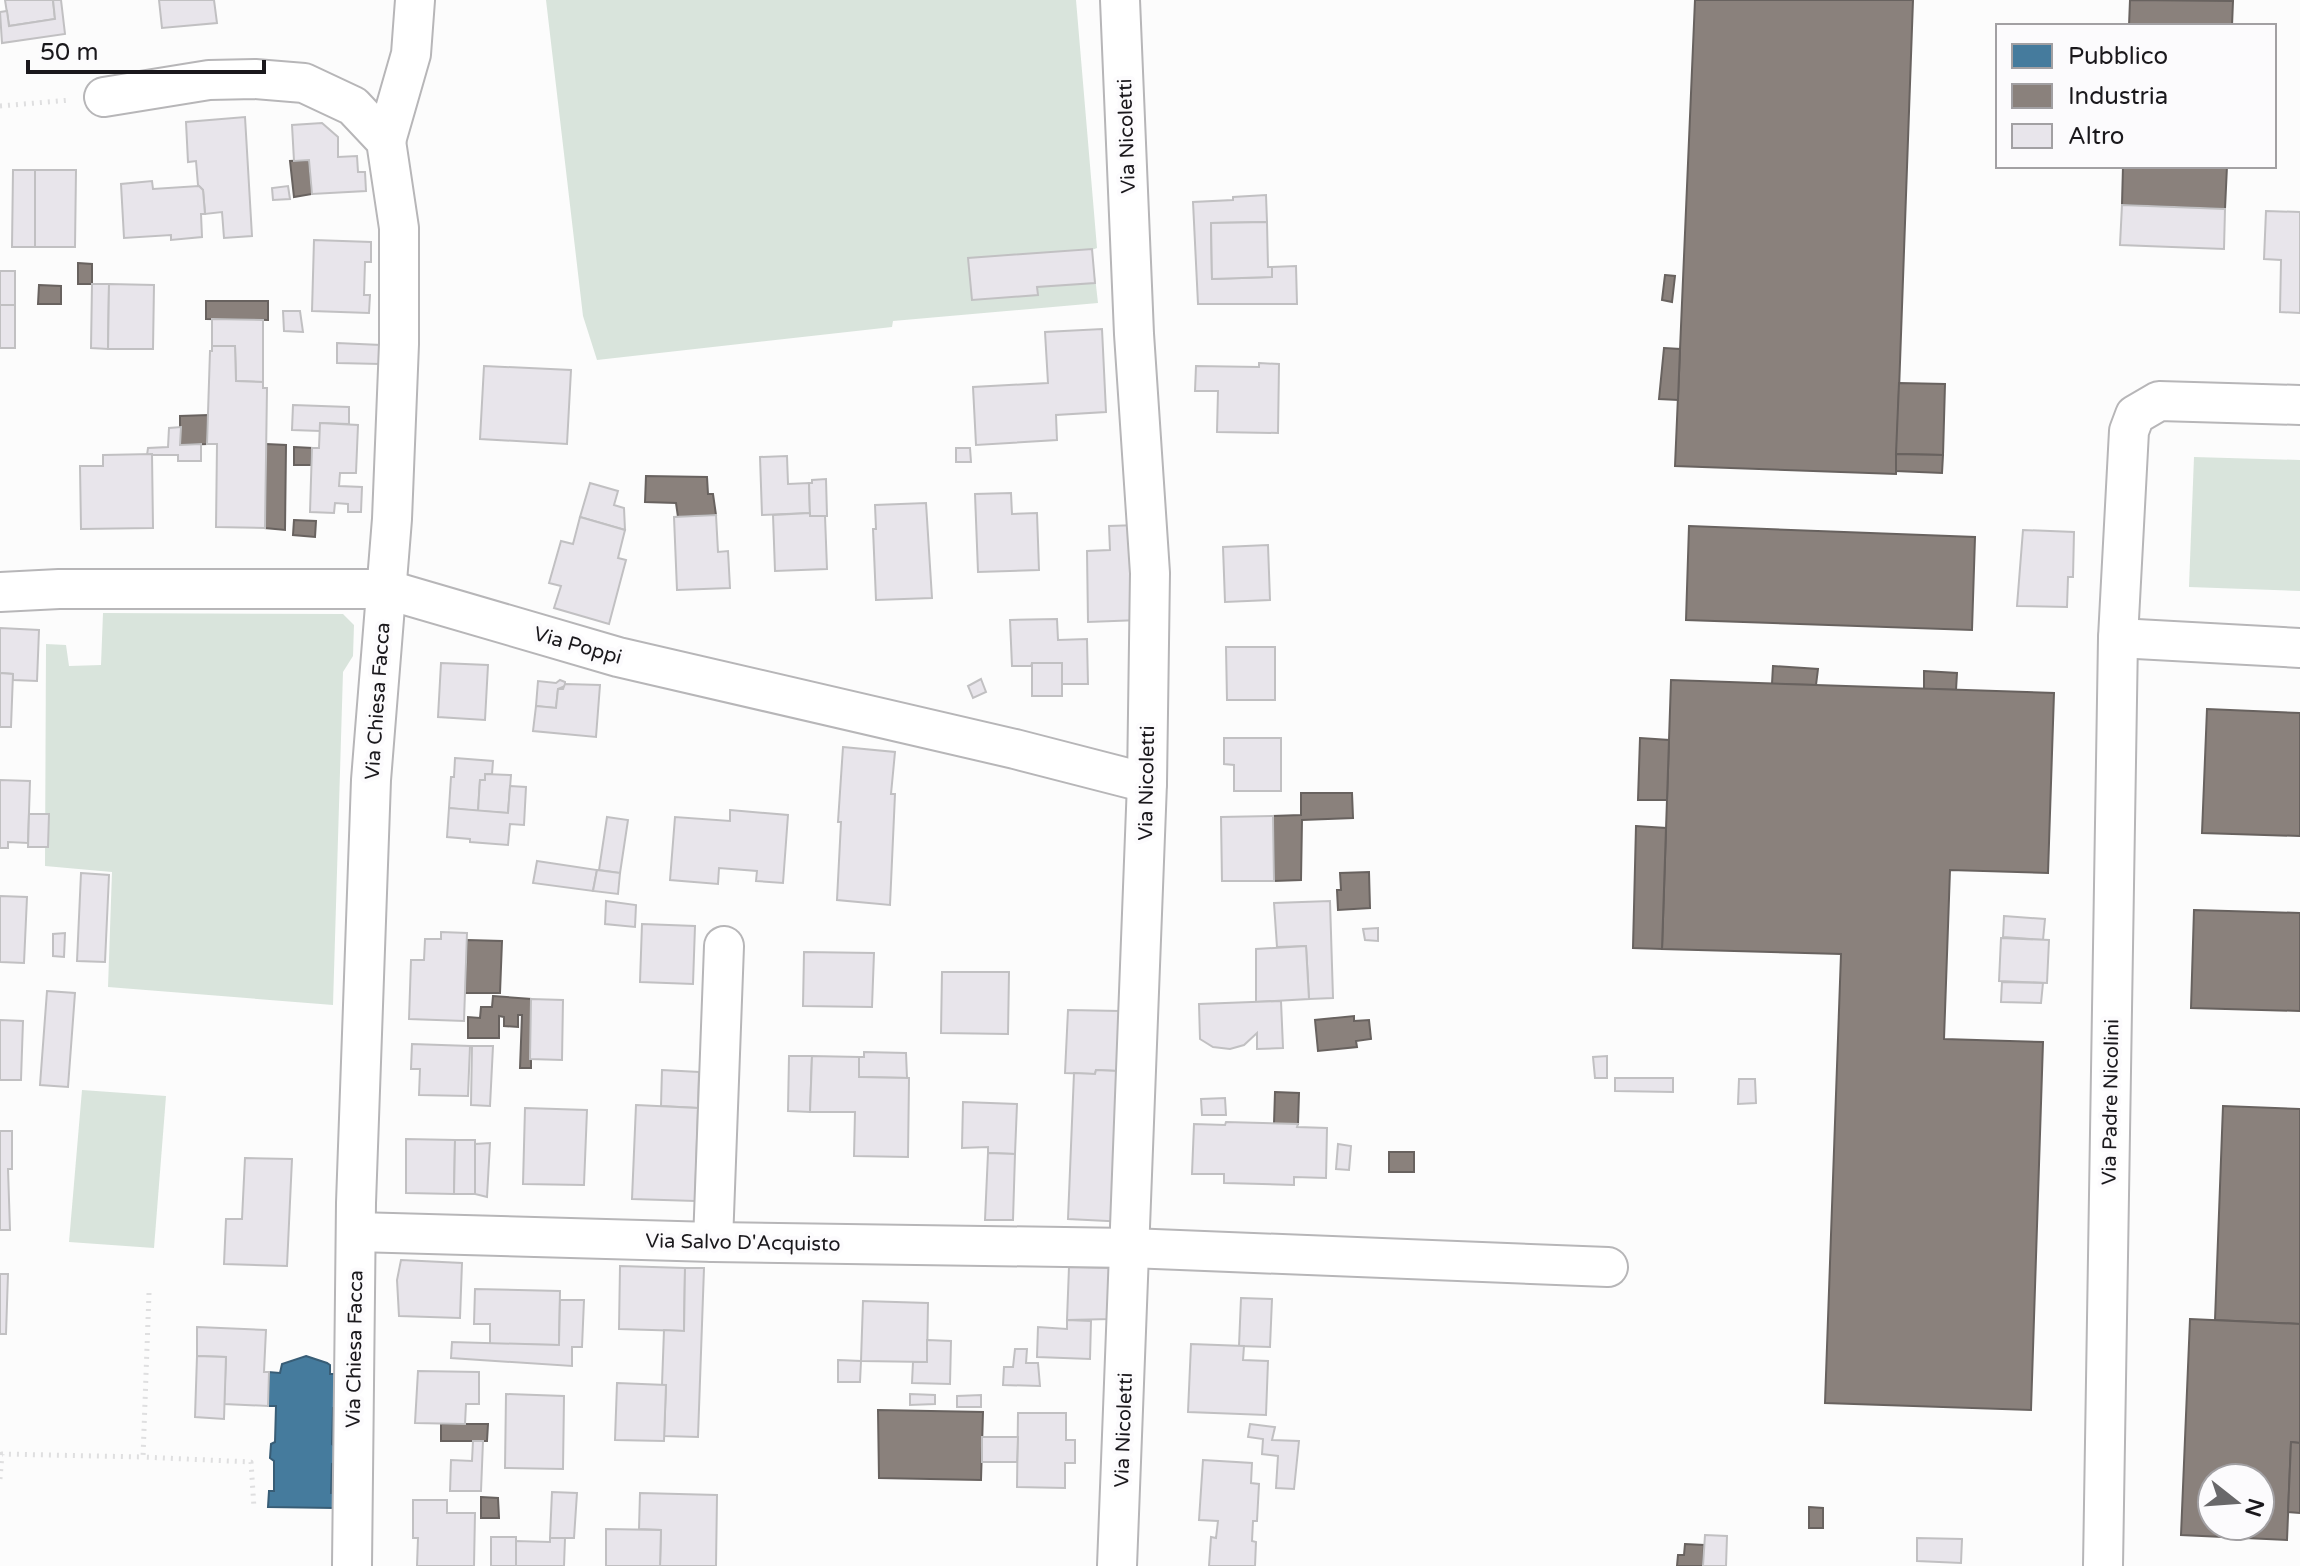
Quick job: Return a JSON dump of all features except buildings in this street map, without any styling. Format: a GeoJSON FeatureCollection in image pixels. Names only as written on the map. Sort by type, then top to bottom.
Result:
{"type":"FeatureCollection","features":[{"type":"Feature","properties":{"kind":"street"},"geometry":{"type":"LineString","coordinates":[[386,141],[411,54],[415,0]]}},
{"type":"Feature","properties":{"kind":"street","name":"Via Nicoletti"},"geometry":{"type":"LineString","coordinates":[[1117,1566],[1147,783],[1150,573],[1134,334],[1120,0]]}},
{"type":"Feature","properties":{"kind":"street"},"geometry":{"type":"LineString","coordinates":[[104,97],[209,80],[255,79],[304,83],[353,106],[386,141]]}},
{"type":"Feature","properties":{"kind":"street","name":"Via Chiesa Facca"},"geometry":{"type":"LineString","coordinates":[[352,1566],[356,1232],[371,780],[392,519],[399,344],[399,228],[386,141]]}},
{"type":"Feature","properties":{"kind":"street","name":"Via Padre Nicolini"},"geometry":{"type":"LineString","coordinates":[[2103,1566],[2118,638],[2129,431],[2135,415],[2159,401],[2300,405]]}},
{"type":"Feature","properties":{"kind":"street","name":"Via Poppi"},"geometry":{"type":"LineString","coordinates":[[0,592],[59,589],[385,589],[618,657],[1015,749],[1147,783]]}},
{"type":"Feature","properties":{"kind":"street"},"geometry":{"type":"LineString","coordinates":[[2118,638],[2300,648]]}},
{"type":"Feature","properties":{"kind":"street"},"geometry":{"type":"LineString","coordinates":[[713,1242],[724,946]]}},
{"type":"Feature","properties":{"kind":"street","name":"Via Salvo D'Acquisto"},"geometry":{"type":"LineString","coordinates":[[356,1232],[713,1242],[1130,1248],[1608,1267]]}},
{"type":"Feature","properties":{"kind":"path"},"geometry":{"type":"LineString","coordinates":[[0,106],[104,97]]}},
{"type":"Feature","properties":{"kind":"path"},"geometry":{"type":"LineString","coordinates":[[143,1457],[149,1293]]}},
{"type":"Feature","properties":{"kind":"path"},"geometry":{"type":"LineString","coordinates":[[0,1479],[2,1454],[251,1462],[254,1508]]}},
{"type":"Feature","properties":{"kind":"shaded area"},"geometry":{"type":"Polygon","coordinates":[[[546,0],[1076,0],[1097,248],[1092,250],[1098,303],[893,321],[892,327],[597,360],[583,316],[546,0]]]}},
{"type":"Feature","properties":{"kind":"shaded area"},"geometry":{"type":"Polygon","coordinates":[[[2194,457],[2300,460],[2300,591],[2189,587],[2194,457]]]}},
{"type":"Feature","properties":{"kind":"shaded area"},"geometry":{"type":"Polygon","coordinates":[[[103,613],[343,614],[354,625],[353,656],[343,672],[333,1005],[108,987],[112,872],[45,866],[46,644],[66,645],[69,666],[101,665],[103,613]]]}},
{"type":"Feature","properties":{"kind":"shaded area"},"geometry":{"type":"Polygon","coordinates":[[[82,1090],[166,1096],[154,1248],[69,1242],[82,1090]]]}}]}
